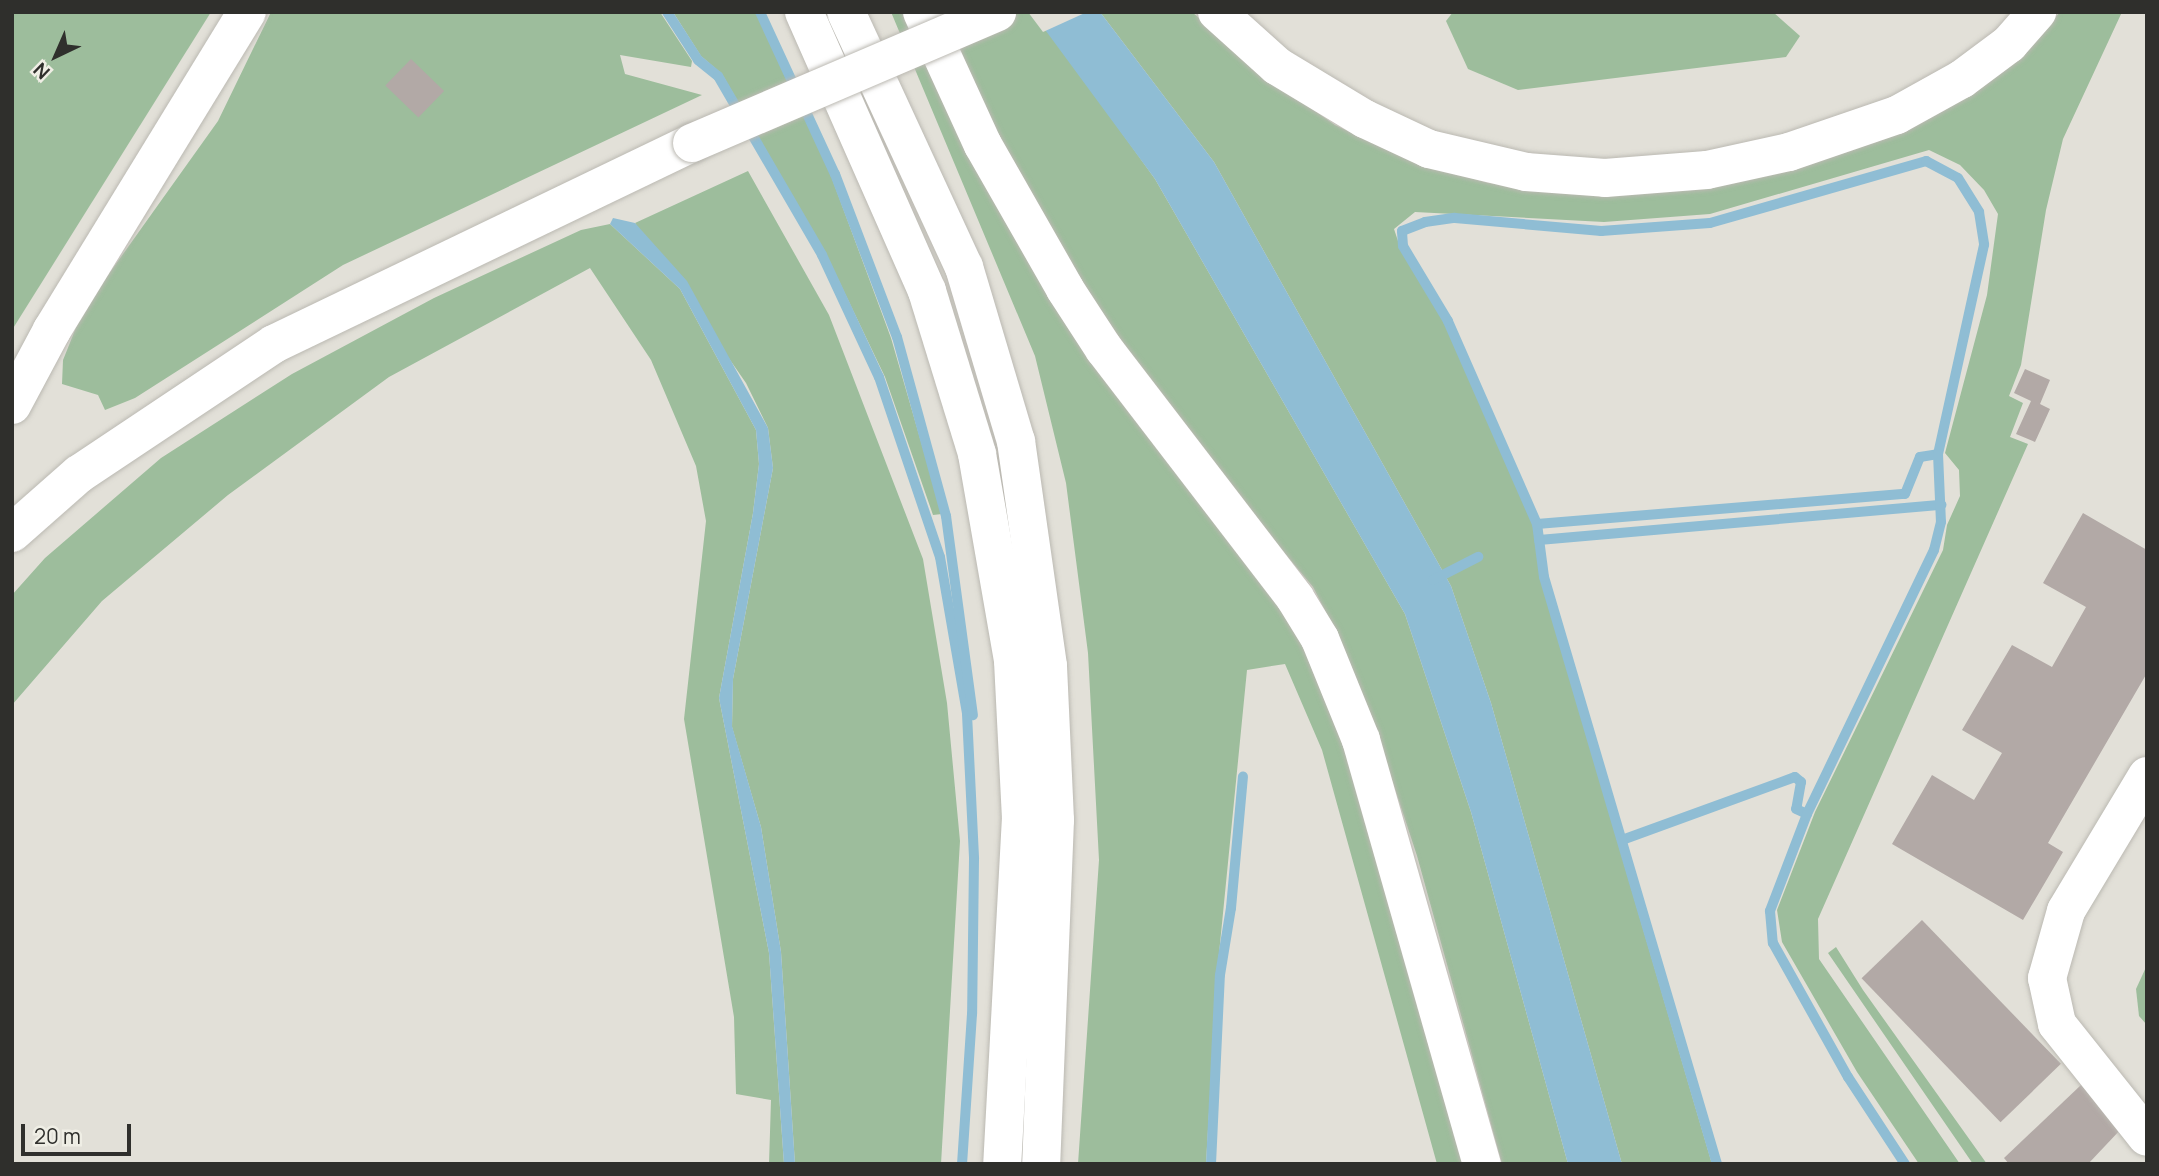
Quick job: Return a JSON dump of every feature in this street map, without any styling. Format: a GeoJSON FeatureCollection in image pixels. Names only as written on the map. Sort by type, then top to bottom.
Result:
{"type":"FeatureCollection","features":[{"type":"Feature","properties":{"kind":"main road"},"geometry":{"type":"LineString","coordinates":[[12,405],[52,330],[247,12]]}},
{"type":"Feature","properties":{"kind":"main road"},"geometry":{"type":"LineString","coordinates":[[804,12],[927,291],[978,454],[1013,662],[1021,817],[1002,1164]]}},
{"type":"Feature","properties":{"kind":"main road"},"geometry":{"type":"LineString","coordinates":[[846,12],[964,267],[1016,441],[1048,666],[1055,820],[1041,1164]]}},
{"type":"Feature","properties":{"kind":"main road"},"geometry":{"type":"LineString","coordinates":[[922,12],[983,145],[1078,309],[1177,448],[1295,598],[1320,639],[1361,740],[1482,1164]]}},
{"type":"Feature","properties":{"kind":"main road"},"geometry":{"type":"LineString","coordinates":[[12,533],[79,474],[274,344],[692,143],[997,12]]}},
{"type":"Feature","properties":{"kind":"main road"},"geometry":{"type":"LineString","coordinates":[[1217,12],[1277,66],[1365,119],[1429,149],[1526,172],[1605,178],[1707,170],[1788,152],[1897,115],[1962,79],[2009,44],[2037,12]]}},
{"type":"Feature","properties":{"kind":"main road"},"geometry":{"type":"LineString","coordinates":[[2147,776],[2066,911],[2047,978],[2057,1024],[2147,1137]]}},
{"type":"Feature","properties":{"kind":"green space"},"geometry":{"type":"Polygon","coordinates":[[[12,12],[211,12],[12,330],[12,12]]]}},
{"type":"Feature","properties":{"kind":"green space"},"geometry":{"type":"Polygon","coordinates":[[[271,12],[660,12],[692,61],[691,67],[620,55],[625,74],[702,95],[343,265],[135,398],[105,410],[98,395],[62,384],[63,360],[83,310],[218,121],[271,12]]]}},
{"type":"Feature","properties":{"kind":"green space"},"geometry":{"type":"Polygon","coordinates":[[[673,12],[757,12],[830,173],[891,338],[942,514],[933,515],[885,377],[826,254],[722,74],[701,56],[673,12]]]}},
{"type":"Feature","properties":{"kind":"green space"},"geometry":{"type":"Polygon","coordinates":[[[891,12],[904,12],[1293,627],[1337,712],[1467,1164],[1437,1164],[1322,750],[1285,664],[1247,670],[1217,974],[1206,1164],[1078,1164],[1099,860],[1088,653],[1066,483],[1035,356],[891,12]]]}},
{"type":"Feature","properties":{"kind":"green space"},"geometry":{"type":"Polygon","coordinates":[[[940,12],[1032,12],[1065,54],[1155,179],[1405,614],[1471,812],[1568,1164],[1502,1164],[1417,856],[1378,737],[1337,634],[1313,587],[1191,441],[1082,283],[1000,139],[940,12]]]}},
{"type":"Feature","properties":{"kind":"green space"},"geometry":{"type":"Polygon","coordinates":[[[1100,12],[1192,12],[1275,83],[1335,125],[1409,160],[1488,183],[1587,193],[1673,190],[2019,60],[2060,12],[2122,12],[2063,139],[2046,210],[2021,365],[2009,396],[2023,403],[2010,437],[2028,444],[1818,919],[1819,959],[1960,1164],[1919,1164],[1857,1072],[1782,942],[1777,910],[1815,812],[1943,550],[1947,525],[1960,496],[1959,470],[1945,453],[1987,295],[1998,214],[1984,190],[1960,165],[1929,150],[1710,214],[1604,222],[1415,212],[1394,229],[1400,247],[1445,322],[1535,526],[1540,577],[1712,1164],[1622,1164],[1491,703],[1451,586],[1214,162],[1100,12]]]}},
{"type":"Feature","properties":{"kind":"green space"},"geometry":{"type":"Polygon","coordinates":[[[1453,12],[1773,12],[1800,36],[1786,57],[1518,90],[1468,69],[1446,21],[1453,12]]]}},
{"type":"Feature","properties":{"kind":"green space"},"geometry":{"type":"Polygon","coordinates":[[[748,171],[829,315],[923,559],[947,703],[960,841],[941,1164],[795,1164],[781,952],[761,827],[732,727],[733,679],[773,468],[768,428],[746,383],[635,223],[748,171]]]}},
{"type":"Feature","properties":{"kind":"green space"},"geometry":{"type":"Polygon","coordinates":[[[610,224],[680,289],[756,430],[759,464],[753,513],[719,698],[769,953],[784,1164],[769,1164],[771,1100],[736,1094],[734,1017],[684,719],[706,521],[696,466],[651,360],[590,268],[389,377],[228,495],[102,601],[12,705],[12,595],[45,558],[161,458],[292,374],[434,298],[581,230],[610,224]]]}},
{"type":"Feature","properties":{"kind":"green space"},"geometry":{"type":"Polygon","coordinates":[[[1836,947],[1863,990],[1987,1164],[1973,1164],[1828,953],[1836,947]]]}},
{"type":"Feature","properties":{"kind":"green space"},"geometry":{"type":"Polygon","coordinates":[[[2147,965],[2147,1025],[2139,1016],[2136,989],[2147,965]]]}},
{"type":"Feature","properties":{"kind":"water"},"geometry":{"type":"Polygon","coordinates":[[[1032,12],[1100,12],[1214,162],[1451,586],[1491,703],[1622,1164],[1568,1164],[1471,812],[1405,614],[1155,179],[1032,12]]]}},
{"type":"Feature","properties":{"kind":"water"},"geometry":{"type":"Polygon","coordinates":[[[613,218],[635,223],[687,281],[768,428],[773,468],[733,679],[732,726],[761,827],[781,952],[795,1164],[784,1164],[769,953],[719,698],[753,513],[759,464],[756,430],[680,289],[610,224],[613,218]]]}},
{"type":"Feature","properties":{"kind":"pier"},"geometry":{"type":"Polygon","coordinates":[[[1028,12],[1087,12],[1043,32],[1028,12]]]}},
{"type":"Feature","properties":{"kind":"building"},"geometry":{"type":"Polygon","coordinates":[[[411,59],[444,91],[418,118],[385,86],[411,59]]]}},
{"type":"Feature","properties":{"kind":"building"},"geometry":{"type":"Polygon","coordinates":[[[2025,369],[2050,380],[2040,404],[2050,409],[2035,442],[2016,434],[2031,401],[2014,393],[2025,369]]]}},
{"type":"Feature","properties":{"kind":"building"},"geometry":{"type":"Polygon","coordinates":[[[2083,513],[2147,550],[2147,673],[2048,843],[2063,852],[2023,920],[1892,844],[1932,775],[1974,800],[2002,753],[1962,730],[2012,645],[2052,667],[2086,607],[2043,583],[2083,513]]]}},
{"type":"Feature","properties":{"kind":"building"},"geometry":{"type":"Polygon","coordinates":[[[1922,920],[2061,1064],[2001,1122],[1862,978],[1922,920]]]}},
{"type":"Feature","properties":{"kind":"building"},"geometry":{"type":"Polygon","coordinates":[[[2081,1085],[2122,1128],[2088,1164],[2009,1164],[2004,1158],[2081,1085]]]}},
{"type":"Feature","properties":{"kind":"waterway"},"geometry":{"type":"LineString","coordinates":[[667,12],[698,60],[718,76],[822,255],[879,377],[940,557],[967,714],[974,859],[972,1014],[962,1164]]}},
{"type":"Feature","properties":{"kind":"waterway"},"geometry":{"type":"LineString","coordinates":[[760,12],[835,174],[897,337],[946,516],[973,715]]}},
{"type":"Feature","properties":{"kind":"waterway"},"geometry":{"type":"LineString","coordinates":[[1717,1164],[1544,577],[1537,524],[1448,321],[1403,246],[1402,231],[1425,222],[1455,218],[1601,231],[1710,223],[1926,161],[1958,178],[1979,212],[1984,245],[1938,454],[1941,522],[1934,550],[1807,814],[1770,911],[1773,943],[1848,1077],[1905,1164]]}},
{"type":"Feature","properties":{"kind":"waterway"},"geometry":{"type":"LineString","coordinates":[[1537,524],[1905,494],[1920,457],[1938,454]]}},
{"type":"Feature","properties":{"kind":"waterway"},"geometry":{"type":"LineString","coordinates":[[1539,540],[1941,505]]}},
{"type":"Feature","properties":{"kind":"waterway"},"geometry":{"type":"LineString","coordinates":[[1433,580],[1478,557]]}},
{"type":"Feature","properties":{"kind":"waterway"},"geometry":{"type":"LineString","coordinates":[[1211,1164],[1220,975],[1231,908],[1243,777]]}},
{"type":"Feature","properties":{"kind":"waterway"},"geometry":{"type":"LineString","coordinates":[[1622,840],[1795,777],[1801,782],[1796,809],[1807,814]]}}]}
